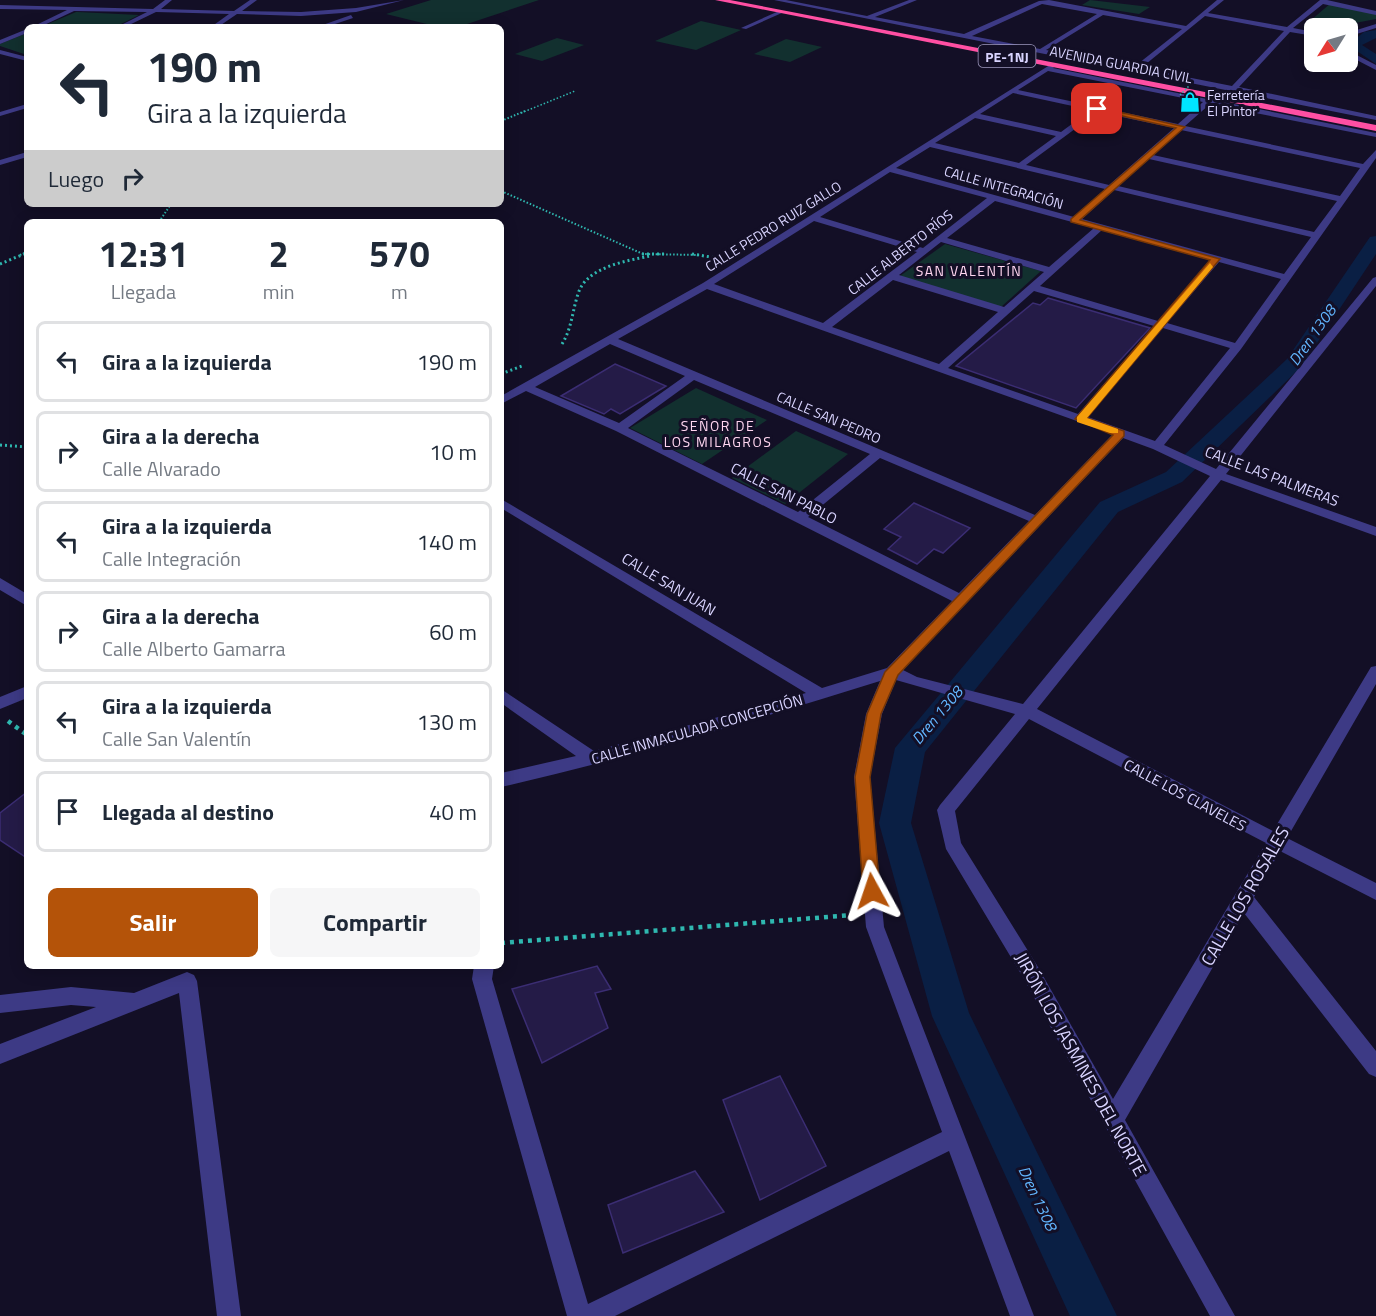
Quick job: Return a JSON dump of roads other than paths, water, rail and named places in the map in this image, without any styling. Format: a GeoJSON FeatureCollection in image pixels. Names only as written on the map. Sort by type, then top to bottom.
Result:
{"type":"FeatureCollection","features":[{"type":"Feature","properties":{"kind":"highway","name":"AVENIDA GUARDIA CIVIL"},"geometry":{"type":"LineString","coordinates":[[719,0],[1211,99],[1376,123]]}},
{"type":"Feature","properties":{"kind":"highway","name":"AVENIDA GUARDIA CIVIL"},"geometry":{"type":"LineString","coordinates":[[743,0],[791,6],[856,22],[1298,110],[1376,128]]}},
{"type":"Feature","properties":{"kind":"street"},"geometry":{"type":"LineString","coordinates":[[42,24],[75,9],[87,0]]}},
{"type":"Feature","properties":{"kind":"street"},"geometry":{"type":"LineString","coordinates":[[126,24],[154,11],[169,0]]}},
{"type":"Feature","properties":{"kind":"street"},"geometry":{"type":"LineString","coordinates":[[220,24],[240,13],[254,0]]}},
{"type":"Feature","properties":{"kind":"street"},"geometry":{"type":"LineString","coordinates":[[327,24],[384,0]]}},
{"type":"Feature","properties":{"kind":"street"},"geometry":{"type":"LineString","coordinates":[[0,7],[309,14],[401,0]]}},
{"type":"Feature","properties":{"kind":"street"},"geometry":{"type":"LineString","coordinates":[[777,0],[791,6],[966,36],[1340,109],[1355,114]]}},
{"type":"Feature","properties":{"kind":"street"},"geometry":{"type":"LineString","coordinates":[[856,22],[914,0]]}},
{"type":"Feature","properties":{"kind":"street"},"geometry":{"type":"LineString","coordinates":[[1136,69],[1218,0]]}},
{"type":"Feature","properties":{"kind":"street"},"geometry":{"type":"LineString","coordinates":[[955,41],[1044,1],[1184,27]]}},
{"type":"Feature","properties":{"kind":"street"},"geometry":{"type":"LineString","coordinates":[[1234,88],[1289,29],[1323,1],[1376,13]]}},
{"type":"Feature","properties":{"kind":"street"},"geometry":{"type":"LineString","coordinates":[[744,28],[781,12]]}},
{"type":"Feature","properties":{"kind":"street"},"geometry":{"type":"LineString","coordinates":[[1033,56],[1102,13]]}},
{"type":"Feature","properties":{"kind":"street"},"geometry":{"type":"LineString","coordinates":[[1202,14],[1304,32]]}},
{"type":"Feature","properties":{"kind":"street"},"geometry":{"type":"LineString","coordinates":[[1358,32],[1376,26]]}},
{"type":"Feature","properties":{"kind":"street"},"geometry":{"type":"LineString","coordinates":[[0,42],[24,31]]}},
{"type":"Feature","properties":{"kind":"street"},"geometry":{"type":"LineString","coordinates":[[0,52],[24,58]]}},
{"type":"Feature","properties":{"kind":"street"},"geometry":{"type":"LineString","coordinates":[[1358,58],[1376,68]]}},
{"type":"Feature","properties":{"kind":"street","name":"CALLE PEDRO RUIZ GALLO"},"geometry":{"type":"LineString","coordinates":[[504,399],[741,264],[1050,67]]}},
{"type":"Feature","properties":{"kind":"street"},"geometry":{"type":"LineString","coordinates":[[1012,91],[1366,167]]}},
{"type":"Feature","properties":{"kind":"street"},"geometry":{"type":"LineString","coordinates":[[1074,221],[1211,99],[1376,134]]}},
{"type":"Feature","properties":{"kind":"street"},"geometry":{"type":"LineString","coordinates":[[2,112],[24,107]]}},
{"type":"Feature","properties":{"kind":"street"},"geometry":{"type":"LineString","coordinates":[[1020,166],[1097,109]]}},
{"type":"Feature","properties":{"kind":"street"},"geometry":{"type":"LineString","coordinates":[[1298,110],[1355,114],[1376,118]]}},
{"type":"Feature","properties":{"kind":"street"},"geometry":{"type":"LineString","coordinates":[[1298,110],[1376,134]]}},
{"type":"Feature","properties":{"kind":"street"},"geometry":{"type":"LineString","coordinates":[[974,115],[1062,135]]}},
{"type":"Feature","properties":{"kind":"street"},"geometry":{"type":"LineString","coordinates":[[929,144],[1316,236]]}},
{"type":"Feature","properties":{"kind":"street"},"geometry":{"type":"LineString","coordinates":[[1157,446],[1237,347],[1376,152]]}},
{"type":"Feature","properties":{"kind":"street"},"geometry":{"type":"LineString","coordinates":[[0,163],[24,155]]}},
{"type":"Feature","properties":{"kind":"street"},"geometry":{"type":"LineString","coordinates":[[1148,156],[1341,199]]}},
{"type":"Feature","properties":{"kind":"street","name":"CALLE INTEGRACIÓN"},"geometry":{"type":"LineString","coordinates":[[889,170],[1286,277]]}},
{"type":"Feature","properties":{"kind":"street","name":"CALLE ALBERTO RÍOS"},"geometry":{"type":"LineString","coordinates":[[824,328],[993,198]]}},
{"type":"Feature","properties":{"kind":"street"},"geometry":{"type":"LineString","coordinates":[[814,218],[924,251]]}},
{"type":"Feature","properties":{"kind":"street"},"geometry":{"type":"LineString","coordinates":[[940,369],[1100,228]]}},
{"type":"Feature","properties":{"kind":"street"},"geometry":{"type":"LineString","coordinates":[[940,239],[1051,271]]}},
{"type":"Feature","properties":{"kind":"street"},"geometry":{"type":"LineString","coordinates":[[1080,419],[1216,259]]}},
{"type":"Feature","properties":{"kind":"street"},"geometry":{"type":"LineString","coordinates":[[891,276],[1005,311]]}},
{"type":"Feature","properties":{"kind":"street"},"geometry":{"type":"LineString","coordinates":[[1026,711],[1376,280]]}},
{"type":"Feature","properties":{"kind":"street","name":"CALLE LAS PALMERAS"},"geometry":{"type":"LineString","coordinates":[[706,285],[1157,446],[1218,475],[1376,532]]}},
{"type":"Feature","properties":{"kind":"street"},"geometry":{"type":"LineString","coordinates":[[1033,287],[1237,347]]}},
{"type":"Feature","properties":{"kind":"street","name":"CALLE SAN PEDRO"},"geometry":{"type":"LineString","coordinates":[[610,340],[1037,520]]}},
{"type":"Feature","properties":{"kind":"street"},"geometry":{"type":"LineString","coordinates":[[620,428],[692,376]]}},
{"type":"Feature","properties":{"kind":"street","name":"CALLE SAN PABLO"},"geometry":{"type":"LineString","coordinates":[[526,387],[620,428],[961,600]]}},
{"type":"Feature","properties":{"kind":"street"},"geometry":{"type":"LineString","coordinates":[[1022,1316],[875,927],[862,777],[874,714],[892,672],[1120,434]]}},
{"type":"Feature","properties":{"kind":"street"},"geometry":{"type":"LineString","coordinates":[[799,518],[878,454]]}},
{"type":"Feature","properties":{"kind":"street","name":"CALLE SAN JUAN"},"geometry":{"type":"LineString","coordinates":[[504,505],[821,694]]}},
{"type":"Feature","properties":{"kind":"street"},"geometry":{"type":"LineString","coordinates":[[0,583],[24,599]]}},
{"type":"Feature","properties":{"kind":"street","name":"CALLE LOS ROSALES"},"geometry":{"type":"LineString","coordinates":[[1113,1120],[1376,671]]}},
{"type":"Feature","properties":{"kind":"street","name":"CALLE LOS CLAVELES"},"geometry":{"type":"LineString","coordinates":[[892,672],[914,681],[1026,711],[1276,843],[1376,892]]}},
{"type":"Feature","properties":{"kind":"street","name":"CALLE INMACULADA CONCEPCIÓN"},"geometry":{"type":"LineString","coordinates":[[504,779],[592,758],[892,672]]}},
{"type":"Feature","properties":{"kind":"street"},"geometry":{"type":"LineString","coordinates":[[0,703],[24,693]]}},
{"type":"Feature","properties":{"kind":"street"},"geometry":{"type":"LineString","coordinates":[[504,697],[592,758]]}},
{"type":"Feature","properties":{"kind":"street","name":"JIRÓN LOS JASMINES DEL NORTE"},"geometry":{"type":"LineString","coordinates":[[1026,711],[946,810],[952,844],[1031,973],[1223,1316]]}},
{"type":"Feature","properties":{"kind":"street"},"geometry":{"type":"LineString","coordinates":[[1243,897],[1376,1067]]}},
{"type":"Feature","properties":{"kind":"street"},"geometry":{"type":"LineString","coordinates":[[484,969],[482,979],[579,1316]]}},
{"type":"Feature","properties":{"kind":"street"},"geometry":{"type":"LineString","coordinates":[[0,1054],[187,981],[229,1316]]}},
{"type":"Feature","properties":{"kind":"street"},"geometry":{"type":"LineString","coordinates":[[0,1004],[71,996],[135,1001]]}},
{"type":"Feature","properties":{"kind":"street"},"geometry":{"type":"LineString","coordinates":[[590,1316],[954,1137]]}},
{"type":"Feature","properties":{"kind":"waterway","name":"Dren 1308"},"geometry":{"type":"LineString","coordinates":[[1376,34],[1368,35],[1354,45],[1376,60]]}},
{"type":"Feature","properties":{"kind":"waterway","name":"Dren 1308"},"geometry":{"type":"LineString","coordinates":[[1094,1316],[951,1016],[895,823],[910,748],[1109,507],[1174,477],[1294,363],[1376,241]]}},
{"type":"Feature","properties":{"kind":"place","name":"Ferretería El Pintor"},"geometry":{"type":"Point","coordinates":[1190,102]}},
{"type":"Feature","properties":{"kind":"district","name":"SAN VALENTÍN"},"geometry":{"type":"Point","coordinates":[969,270]}},
{"type":"Feature","properties":{"kind":"district","name":"SEÑOR DE LOS MILAGROS"},"geometry":{"type":"Point","coordinates":[718,433]}}]}
